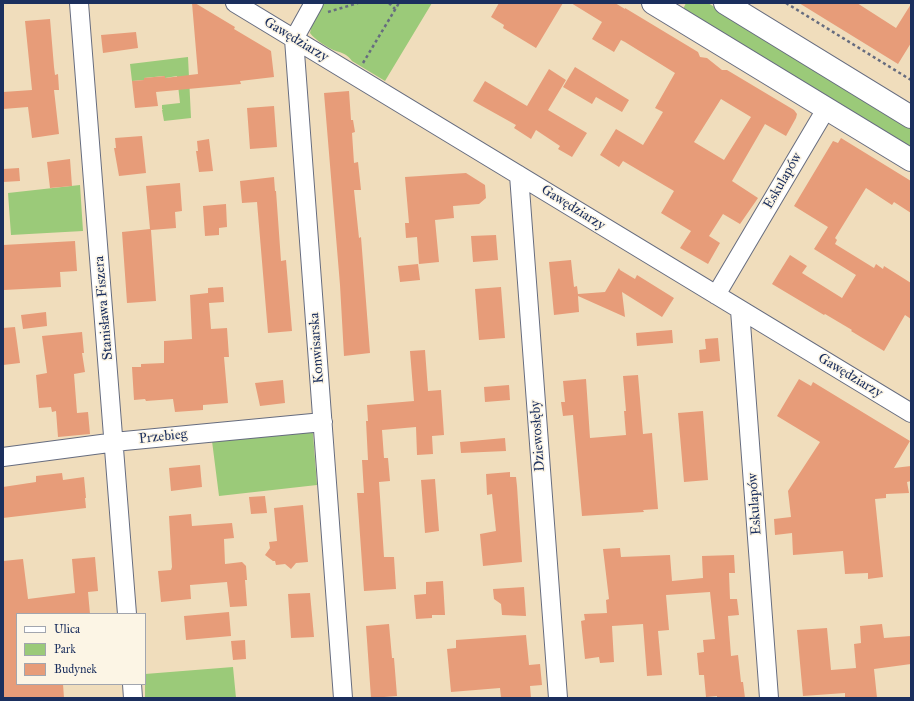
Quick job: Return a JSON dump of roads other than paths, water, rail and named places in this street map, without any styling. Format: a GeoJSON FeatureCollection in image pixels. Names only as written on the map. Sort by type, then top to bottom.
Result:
{"type":"FeatureCollection","features":[{"type":"Feature","properties":{"kind":"street","name":"Stanisława Fiszera"},"geometry":{"type":"LineString","coordinates":[[79,3],[115,443],[127,613]]}},
{"type":"Feature","properties":{"kind":"street","name":"Gawędziarzy"},"geometry":{"type":"LineString","coordinates":[[236,3],[911,413]]}},
{"type":"Feature","properties":{"kind":"street"},"geometry":{"type":"LineString","coordinates":[[653,3],[911,160]]}},
{"type":"Feature","properties":{"kind":"street"},"geometry":{"type":"LineString","coordinates":[[725,3],[911,117]]}},
{"type":"Feature","properties":{"kind":"street"},"geometry":{"type":"LineString","coordinates":[[294,39],[318,8]]}},
{"type":"Feature","properties":{"kind":"street","name":"Konwisarska"},"geometry":{"type":"LineString","coordinates":[[294,39],[343,698]]}},
{"type":"Feature","properties":{"kind":"street","name":"Eskulapów"},"geometry":{"type":"LineString","coordinates":[[716,295],[826,109]]}},
{"type":"Feature","properties":{"kind":"street","name":"Dziewosłęby"},"geometry":{"type":"LineString","coordinates":[[519,175],[558,698]]}},
{"type":"Feature","properties":{"kind":"street","name":"Eskulapów"},"geometry":{"type":"LineString","coordinates":[[740,310],[769,698]]}},
{"type":"Feature","properties":{"kind":"street","name":"Przebieg"},"geometry":{"type":"LineString","coordinates":[[3,457],[199,433],[323,422]]}},
{"type":"Feature","properties":{"kind":"street"},"geometry":{"type":"LineString","coordinates":[[132,685],[134,698]]}}]}
